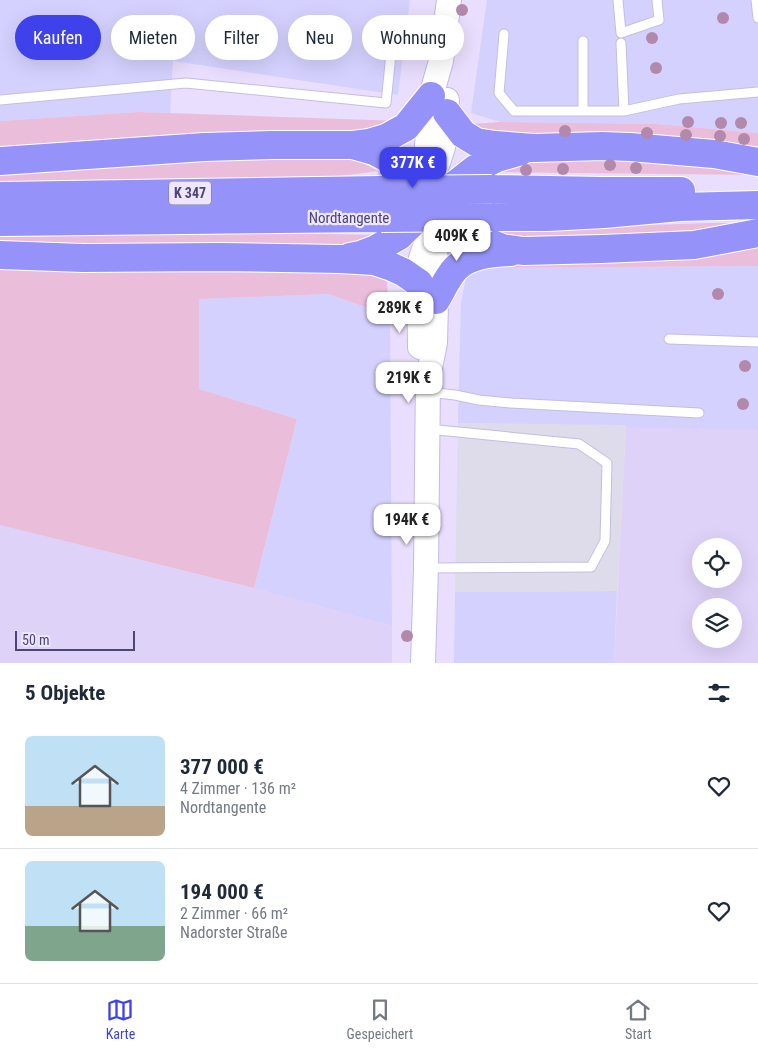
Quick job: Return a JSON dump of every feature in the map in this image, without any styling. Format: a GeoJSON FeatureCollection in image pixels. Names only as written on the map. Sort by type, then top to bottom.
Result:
{"type":"FeatureCollection","features":[{"type":"Feature","properties":{"kind":"highway"},"geometry":{"type":"LineString","coordinates":[[0,161],[204,147],[353,145],[386,138],[439,105],[463,134],[476,142],[534,148],[602,146],[665,149],[714,154],[758,162]]}},
{"type":"Feature","properties":{"kind":"highway"},"geometry":{"type":"LineString","coordinates":[[353,145],[374,151],[388,159],[405,172],[432,202],[456,222],[485,241],[502,248],[523,251]]}},
{"type":"Feature","properties":{"kind":"highway"},"geometry":{"type":"LineString","coordinates":[[340,259],[360,255],[392,241],[432,202],[475,169],[497,158],[534,148]]}},
{"type":"Feature","properties":{"kind":"highway","name":"Nordtangente"},"geometry":{"type":"LineString","coordinates":[[0,196],[492,189],[603,202],[680,207],[758,206]]}},
{"type":"Feature","properties":{"kind":"highway","name":"Nordtangente"},"geometry":{"type":"LineString","coordinates":[[0,222],[548,217],[603,202],[758,190]]}},
{"type":"Feature","properties":{"kind":"highway"},"geometry":{"type":"LineString","coordinates":[[0,255],[83,258],[340,259],[374,261],[392,266],[403,272],[428,292],[470,259],[491,253],[694,244],[758,233]]}},
{"type":"Feature","properties":{"kind":"street"},"geometry":{"type":"LineString","coordinates":[[423,663],[428,385],[435,343],[428,292],[437,265],[432,202],[443,147],[439,105],[447,94],[441,61],[449,0]]}},
{"type":"Feature","properties":{"kind":"lane"},"geometry":{"type":"LineString","coordinates":[[618,0],[621,33],[659,20],[657,0]]}},
{"type":"Feature","properties":{"kind":"lane"},"geometry":{"type":"LineString","coordinates":[[756,0],[758,18]]}},
{"type":"Feature","properties":{"kind":"lane"},"geometry":{"type":"LineString","coordinates":[[504,34],[499,93],[514,111],[624,111],[679,100],[758,92]]}},
{"type":"Feature","properties":{"kind":"lane"},"geometry":{"type":"LineString","coordinates":[[583,41],[583,111]]}},
{"type":"Feature","properties":{"kind":"lane"},"geometry":{"type":"LineString","coordinates":[[620,43],[624,111]]}},
{"type":"Feature","properties":{"kind":"lane"},"geometry":{"type":"LineString","coordinates":[[0,100],[186,83],[386,103],[390,60]]}},
{"type":"Feature","properties":{"kind":"lane"},"geometry":{"type":"LineString","coordinates":[[669,339],[758,342]]}},
{"type":"Feature","properties":{"kind":"lane"},"geometry":{"type":"LineString","coordinates":[[428,385],[479,400],[699,412]]}},
{"type":"Feature","properties":{"kind":"lane"},"geometry":{"type":"LineString","coordinates":[[426,568],[591,567],[605,541],[606,472],[606,463],[579,444],[428,429]]}},
{"type":"Feature","properties":{"kind":"shaded area"},"geometry":{"type":"Polygon","coordinates":[[[0,0],[410,0],[408,15],[362,15],[362,60],[402,60],[398,95],[173,61],[170,113],[139,112],[0,121],[0,0]]]}},
{"type":"Feature","properties":{"kind":"shaded area"},"geometry":{"type":"Polygon","coordinates":[[[487,0],[758,0],[758,133],[657,124],[500,122],[471,113],[487,0]]]}},
{"type":"Feature","properties":{"kind":"shaded area"},"geometry":{"type":"Polygon","coordinates":[[[139,112],[401,121],[356,138],[0,152],[0,121],[139,112]]]}},
{"type":"Feature","properties":{"kind":"shaded area"},"geometry":{"type":"Polygon","coordinates":[[[500,122],[657,124],[758,133],[758,151],[496,137],[472,124],[500,122]]]}},
{"type":"Feature","properties":{"kind":"shaded area"},"geometry":{"type":"Polygon","coordinates":[[[158,157],[353,158],[378,171],[333,177],[0,183],[0,169],[158,157]]]}},
{"type":"Feature","properties":{"kind":"shaded area"},"geometry":{"type":"Polygon","coordinates":[[[653,157],[758,175],[497,172],[526,162],[653,157]]]}},
{"type":"Feature","properties":{"kind":"shaded area"},"geometry":{"type":"Polygon","coordinates":[[[758,223],[691,238],[511,238],[497,231],[527,229],[758,223]]]}},
{"type":"Feature","properties":{"kind":"shaded area"},"geometry":{"type":"Polygon","coordinates":[[[272,233],[376,235],[351,246],[0,246],[0,237],[272,233]]]}},
{"type":"Feature","properties":{"kind":"shaded area"},"geometry":{"type":"Polygon","coordinates":[[[758,244],[758,266],[476,268],[498,260],[758,244]]]}},
{"type":"Feature","properties":{"kind":"shaded area"},"geometry":{"type":"Polygon","coordinates":[[[758,266],[758,430],[458,423],[461,303],[466,277],[476,268],[758,266]]]}},
{"type":"Feature","properties":{"kind":"shaded area"},"geometry":{"type":"Polygon","coordinates":[[[0,269],[111,272],[386,273],[390,316],[329,294],[199,299],[199,389],[297,419],[254,588],[0,525],[0,269]]]}},
{"type":"Feature","properties":{"kind":"shaded area"},"geometry":{"type":"Polygon","coordinates":[[[329,294],[390,316],[392,626],[254,588],[297,419],[199,389],[199,299],[329,294]]]}},
{"type":"Feature","properties":{"kind":"shaded area"},"geometry":{"type":"Polygon","coordinates":[[[458,423],[626,425],[617,591],[455,592],[458,423]]]}},
{"type":"Feature","properties":{"kind":"shaded area"},"geometry":{"type":"Polygon","coordinates":[[[626,425],[758,430],[758,663],[614,663],[626,425]]]}},
{"type":"Feature","properties":{"kind":"shaded area"},"geometry":{"type":"Polygon","coordinates":[[[0,525],[254,588],[392,626],[392,663],[0,663],[0,525]]]}},
{"type":"Feature","properties":{"kind":"shaded area"},"geometry":{"type":"Polygon","coordinates":[[[617,591],[614,663],[454,663],[455,592],[617,591]]]}}]}
